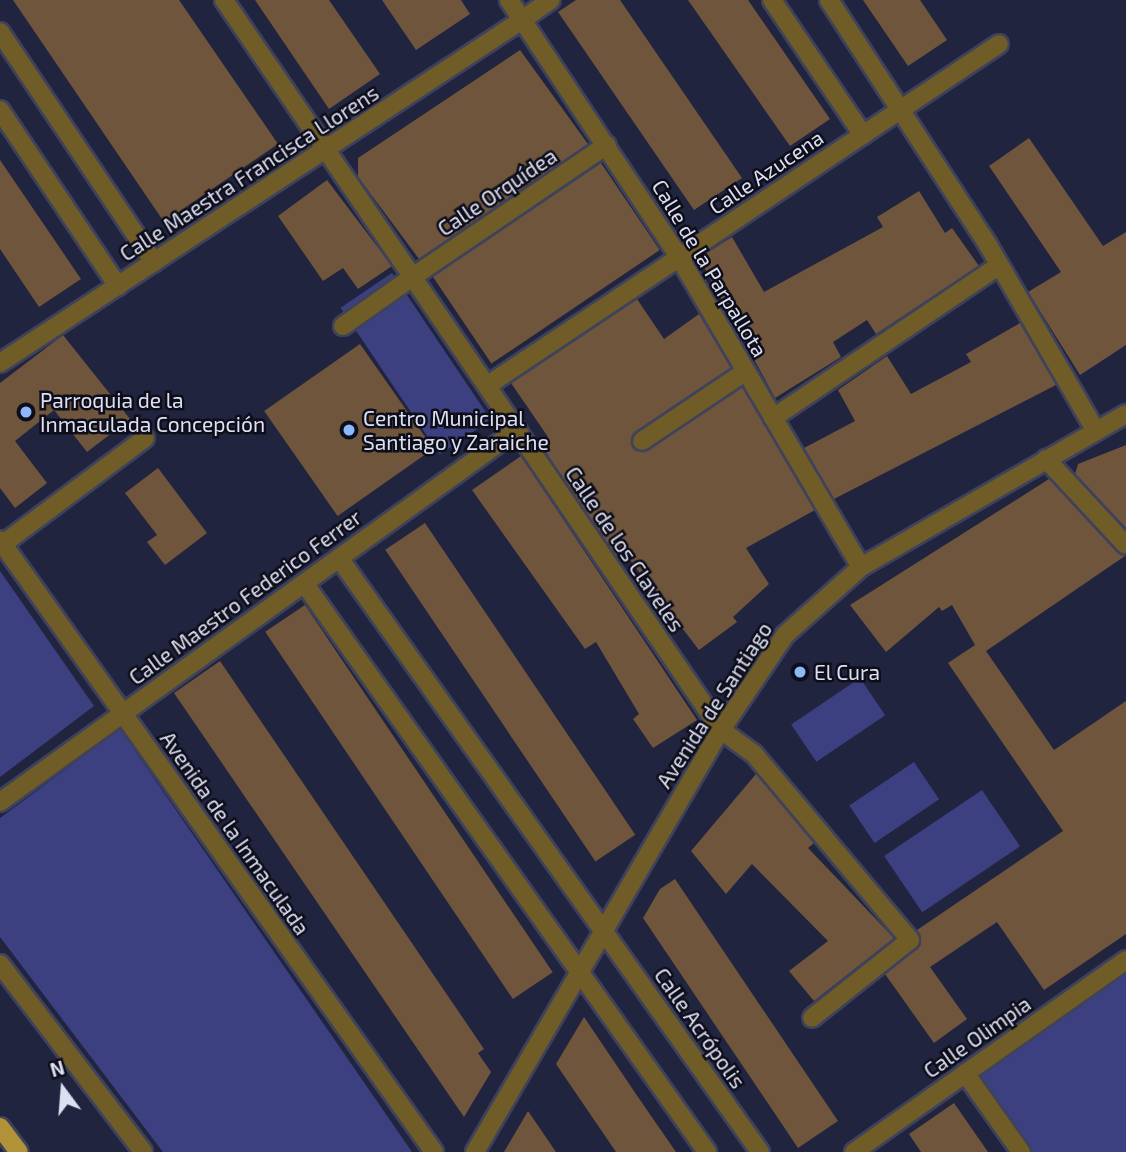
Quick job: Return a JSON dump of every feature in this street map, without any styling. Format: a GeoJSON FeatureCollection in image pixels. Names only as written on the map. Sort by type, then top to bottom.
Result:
{"type":"FeatureCollection","features":[{"type":"Feature","properties":{"kind":"main road"},"geometry":{"type":"LineString","coordinates":[[0,1127],[19,1152]]}},
{"type":"Feature","properties":{"kind":"street","name":"Calle de los Claveles"},"geometry":{"type":"LineString","coordinates":[[224,0],[721,730],[754,754],[910,940],[812,1018]]}},
{"type":"Feature","properties":{"kind":"street","name":"Calle de la Parpallota"},"geometry":{"type":"LineString","coordinates":[[509,0],[679,257],[861,567]]}},
{"type":"Feature","properties":{"kind":"street","name":"Calle Maestra Francisca Llorens"},"geometry":{"type":"LineString","coordinates":[[0,363],[551,0]]}},
{"type":"Feature","properties":{"kind":"street"},"geometry":{"type":"LineString","coordinates":[[772,0],[863,135]]}},
{"type":"Feature","properties":{"kind":"street"},"geometry":{"type":"LineString","coordinates":[[829,0],[901,110],[1096,430]]}},
{"type":"Feature","properties":{"kind":"street"},"geometry":{"type":"LineString","coordinates":[[0,32],[155,262]]}},
{"type":"Feature","properties":{"kind":"street","name":"Calle Azucena"},"geometry":{"type":"LineString","coordinates":[[488,385],[999,44]]}},
{"type":"Feature","properties":{"kind":"street"},"geometry":{"type":"LineString","coordinates":[[0,110],[118,286]]}},
{"type":"Feature","properties":{"kind":"street","name":"Calle Orquídea"},"geometry":{"type":"LineString","coordinates":[[343,326],[607,145]]}},
{"type":"Feature","properties":{"kind":"street"},"geometry":{"type":"LineString","coordinates":[[773,418],[997,267]]}},
{"type":"Feature","properties":{"kind":"street"},"geometry":{"type":"LineString","coordinates":[[642,441],[746,371]]}},
{"type":"Feature","properties":{"kind":"street","name":"Avenida de Santiago"},"geometry":{"type":"LineString","coordinates":[[475,1152],[721,730],[785,635],[861,567],[1126,414]]}},
{"type":"Feature","properties":{"kind":"street","name":"Calle Maestro Federico Ferrer"},"geometry":{"type":"LineString","coordinates":[[0,802],[517,430]]}},
{"type":"Feature","properties":{"kind":"street"},"geometry":{"type":"LineString","coordinates":[[1,542],[145,438]]}},
{"type":"Feature","properties":{"kind":"street"},"geometry":{"type":"LineString","coordinates":[[1046,459],[1126,545]]}},
{"type":"Feature","properties":{"kind":"street","name":"Avenida de la Inmaculada"},"geometry":{"type":"LineString","coordinates":[[1,542],[434,1152]]}},
{"type":"Feature","properties":{"kind":"street","name":"Calle Acrópolis"},"geometry":{"type":"LineString","coordinates":[[339,558],[760,1152]]}},
{"type":"Feature","properties":{"kind":"street"},"geometry":{"type":"LineString","coordinates":[[304,583],[707,1152]]}},
{"type":"Feature","properties":{"kind":"street","name":"Calle Olimpia"},"geometry":{"type":"LineString","coordinates":[[855,1152],[1126,960]]}},
{"type":"Feature","properties":{"kind":"street"},"geometry":{"type":"LineString","coordinates":[[0,964],[142,1152]]}},
{"type":"Feature","properties":{"kind":"street"},"geometry":{"type":"LineString","coordinates":[[964,1073],[1021,1152]]}},
{"type":"Feature","properties":{"kind":"shaded area"},"geometry":{"type":"Polygon","coordinates":[[[392,273],[491,420],[440,454],[341,308],[392,273]]]}},
{"type":"Feature","properties":{"kind":"shaded area"},"geometry":{"type":"Polygon","coordinates":[[[0,571],[94,706],[0,777],[0,571]]]}},
{"type":"Feature","properties":{"kind":"shaded area"},"geometry":{"type":"Polygon","coordinates":[[[860,678],[885,715],[816,762],[791,724],[860,678]]]}},
{"type":"Feature","properties":{"kind":"shaded area"},"geometry":{"type":"Polygon","coordinates":[[[120,729],[412,1152],[163,1152],[0,937],[0,818],[120,729]]]}},
{"type":"Feature","properties":{"kind":"shaded area"},"geometry":{"type":"Polygon","coordinates":[[[914,762],[939,799],[874,843],[849,806],[914,762]]]}},
{"type":"Feature","properties":{"kind":"shaded area"},"geometry":{"type":"Polygon","coordinates":[[[982,790],[1020,846],[922,912],[884,856],[982,790]]]}},
{"type":"Feature","properties":{"kind":"shaded area"},"geometry":{"type":"Polygon","coordinates":[[[1126,960],[1126,1152],[1021,1152],[965,1073],[1126,960]]]}},
{"type":"Feature","properties":{"kind":"building"},"geometry":{"type":"Polygon","coordinates":[[[13,0],[179,0],[278,144],[164,222],[13,0]]]}},
{"type":"Feature","properties":{"kind":"building"},"geometry":{"type":"Polygon","coordinates":[[[255,0],[329,0],[380,74],[329,109],[255,0]]]}},
{"type":"Feature","properties":{"kind":"building"},"geometry":{"type":"Polygon","coordinates":[[[382,0],[461,0],[470,14],[416,50],[382,0]]]}},
{"type":"Feature","properties":{"kind":"building"},"geometry":{"type":"Polygon","coordinates":[[[576,0],[620,0],[742,178],[694,210],[558,12],[576,0]]]}},
{"type":"Feature","properties":{"kind":"building"},"geometry":{"type":"Polygon","coordinates":[[[688,0],[748,0],[830,119],[790,146],[688,0]]]}},
{"type":"Feature","properties":{"kind":"building"},"geometry":{"type":"Polygon","coordinates":[[[863,0],[920,0],[947,40],[908,66],[863,0]]]}},
{"type":"Feature","properties":{"kind":"building"},"geometry":{"type":"Polygon","coordinates":[[[520,50],[588,144],[419,259],[358,177],[358,158],[520,50]]]}},
{"type":"Feature","properties":{"kind":"building"},"geometry":{"type":"Polygon","coordinates":[[[1029,138],[1103,246],[1126,232],[1126,345],[1080,375],[1028,292],[1061,272],[989,166],[1029,138]]]}},
{"type":"Feature","properties":{"kind":"building"},"geometry":{"type":"Polygon","coordinates":[[[0,160],[81,279],[39,307],[0,249],[0,160]]]}},
{"type":"Feature","properties":{"kind":"building"},"geometry":{"type":"Polygon","coordinates":[[[601,163],[660,250],[491,364],[433,277],[601,163]]]}},
{"type":"Feature","properties":{"kind":"building"},"geometry":{"type":"Polygon","coordinates":[[[327,180],[392,266],[358,289],[343,268],[323,281],[278,216],[327,180]]]}},
{"type":"Feature","properties":{"kind":"building"},"geometry":{"type":"Polygon","coordinates":[[[919,191],[945,233],[952,228],[979,266],[876,334],[867,320],[833,342],[841,357],[775,398],[699,258],[732,237],[764,292],[883,227],[877,217],[919,191]]]}},
{"type":"Feature","properties":{"kind":"building"},"geometry":{"type":"Polygon","coordinates":[[[637,299],[664,339],[699,314],[731,368],[636,432],[633,448],[648,450],[742,387],[815,510],[746,548],[769,584],[733,617],[737,622],[699,650],[623,551],[616,556],[539,443],[548,437],[511,383],[637,299]]]}},
{"type":"Feature","properties":{"kind":"building"},"geometry":{"type":"Polygon","coordinates":[[[1020,323],[1056,385],[834,499],[804,448],[855,421],[838,390],[887,356],[911,394],[971,362],[966,354],[1020,323]]]}},
{"type":"Feature","properties":{"kind":"building","name":"Parroquia de la Inmaculada Concepción"},"geometry":{"type":"Polygon","coordinates":[[[63,335],[130,419],[87,452],[54,410],[15,441],[47,483],[15,508],[0,488],[0,383],[63,335]]]}},
{"type":"Feature","properties":{"kind":"building","name":"Centro Municipal Santiago y Zaraiche"},"geometry":{"type":"Polygon","coordinates":[[[360,344],[433,449],[338,516],[264,411],[360,344]]]}},
{"type":"Feature","properties":{"kind":"building"},"geometry":{"type":"Polygon","coordinates":[[[1126,445],[1126,528],[1075,474],[1078,464],[1126,445]]]}},
{"type":"Feature","properties":{"kind":"building"},"geometry":{"type":"Polygon","coordinates":[[[521,456],[697,720],[653,748],[633,719],[639,714],[596,642],[585,649],[472,490],[521,456]]]}},
{"type":"Feature","properties":{"kind":"building"},"geometry":{"type":"Polygon","coordinates":[[[158,468],[207,533],[165,565],[147,542],[157,535],[125,493],[158,468]]]}},
{"type":"Feature","properties":{"kind":"building"},"geometry":{"type":"Polygon","coordinates":[[[1049,479],[1125,556],[986,651],[1054,750],[1126,701],[1126,934],[1044,990],[997,922],[930,967],[967,1019],[934,1043],[885,974],[920,945],[917,930],[1063,831],[948,663],[975,645],[952,605],[942,611],[939,607],[886,652],[850,605],[1049,479]]]}},
{"type":"Feature","properties":{"kind":"building"},"geometry":{"type":"Polygon","coordinates":[[[425,523],[635,835],[595,862],[385,550],[425,523]]]}},
{"type":"Feature","properties":{"kind":"building"},"geometry":{"type":"Polygon","coordinates":[[[305,605],[553,972],[513,999],[265,632],[305,605]]]}},
{"type":"Feature","properties":{"kind":"building"},"geometry":{"type":"Polygon","coordinates":[[[220,661],[484,1049],[478,1053],[491,1072],[464,1117],[174,693],[220,661]]]}},
{"type":"Feature","properties":{"kind":"building"},"geometry":{"type":"Polygon","coordinates":[[[756,774],[814,843],[808,848],[894,938],[814,1001],[789,971],[828,941],[752,864],[726,894],[691,851],[756,774]]]}},
{"type":"Feature","properties":{"kind":"building"},"geometry":{"type":"Polygon","coordinates":[[[675,879],[838,1121],[798,1148],[643,918],[660,889],[675,879]]]}},
{"type":"Feature","properties":{"kind":"building"},"geometry":{"type":"Polygon","coordinates":[[[584,1017],[676,1152],[616,1152],[556,1064],[584,1017]]]}},
{"type":"Feature","properties":{"kind":"building"},"geometry":{"type":"Polygon","coordinates":[[[954,1103],[988,1152],[921,1152],[909,1134],[954,1103]]]}},
{"type":"Feature","properties":{"kind":"building"},"geometry":{"type":"Polygon","coordinates":[[[528,1111],[556,1152],[504,1152],[528,1111]]]}},
{"type":"Feature","properties":{"kind":"place","name":"Parroquia de la Inmaculada Concepción"},"geometry":{"type":"Point","coordinates":[26,412]}},
{"type":"Feature","properties":{"kind":"place","name":"Centro Municipal Santiago y Zaraiche"},"geometry":{"type":"Point","coordinates":[349,430]}},
{"type":"Feature","properties":{"kind":"place","name":"El Cura"},"geometry":{"type":"Point","coordinates":[800,672]}}]}
